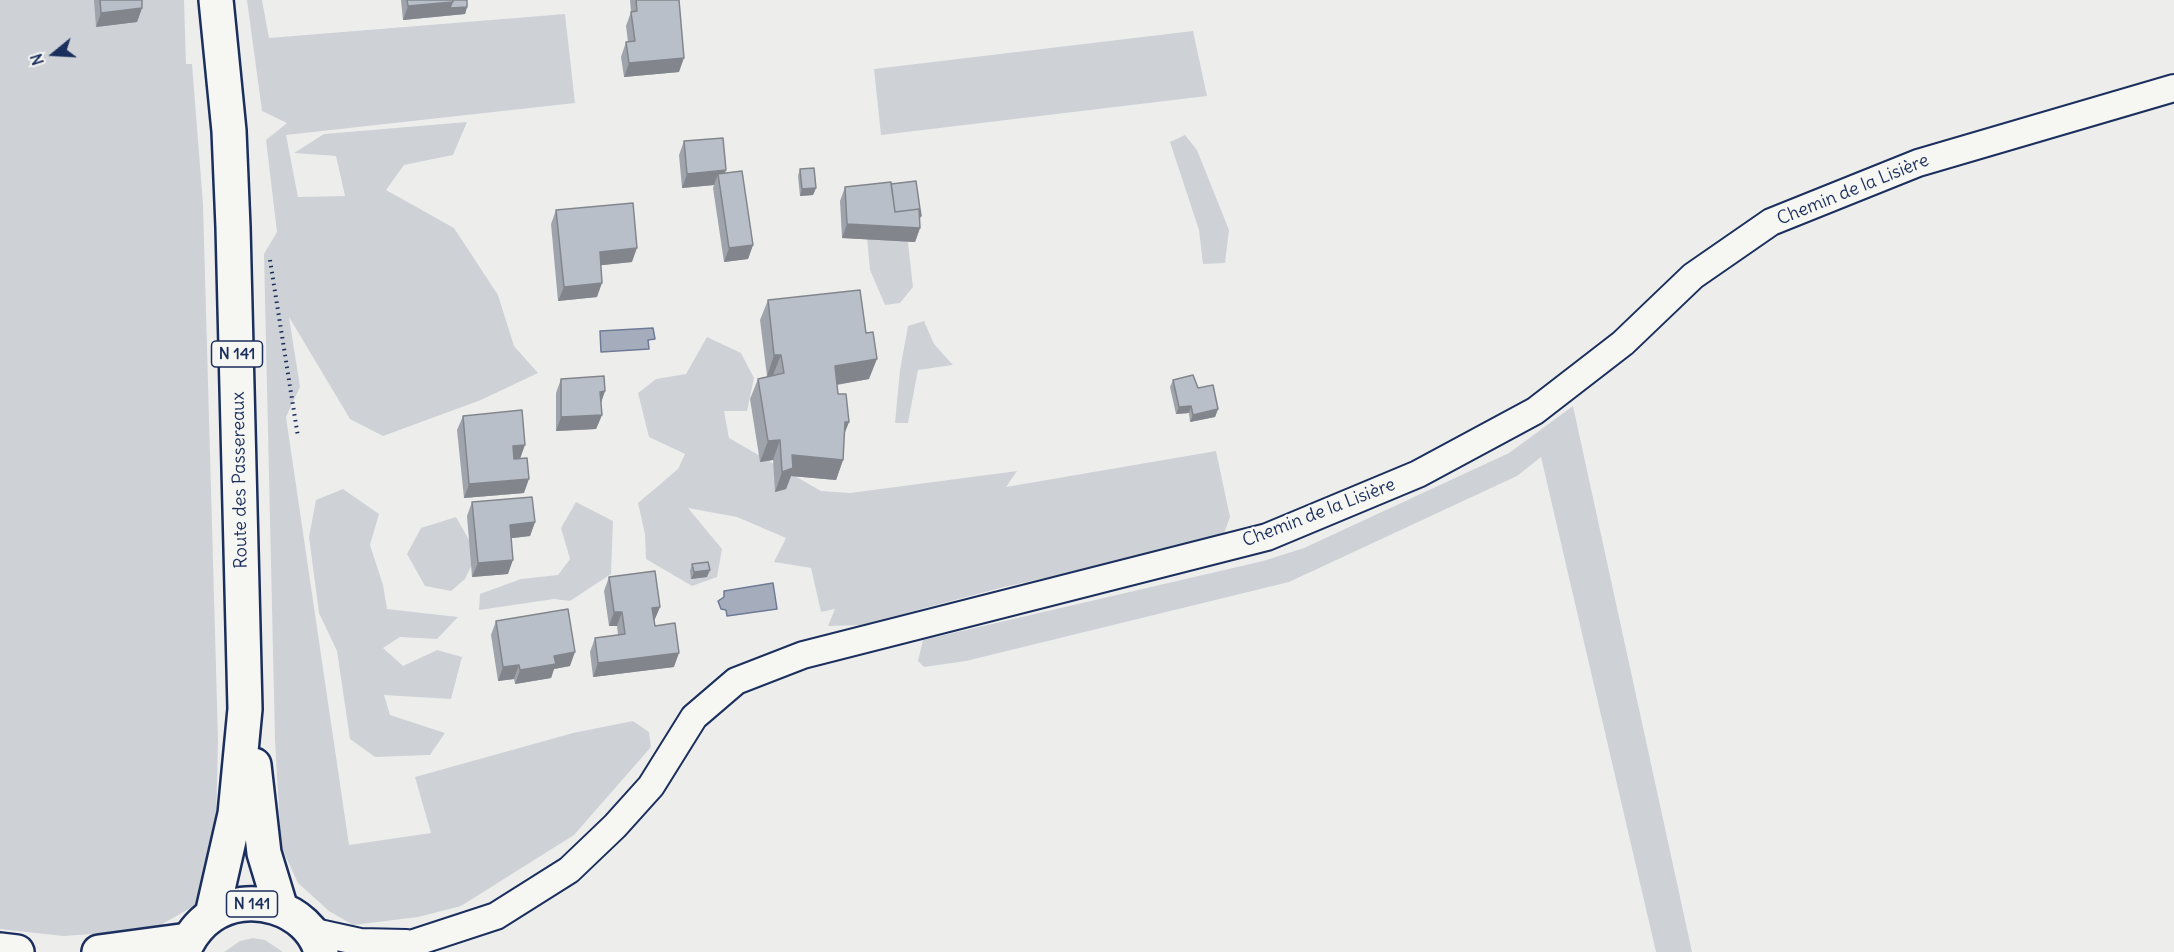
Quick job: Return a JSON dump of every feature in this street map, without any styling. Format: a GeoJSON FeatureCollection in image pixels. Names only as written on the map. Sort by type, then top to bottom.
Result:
{"type":"FeatureCollection","features":[{"type":"Feature","properties":{"kind":"main road","name":"Route des Passereaux"},"geometry":{"type":"LineString","coordinates":[[216,0],[230,155],[245,710],[264,853],[281,909]]}},
{"type":"Feature","properties":{"kind":"main road","name":"Route des Passereaux"},"geometry":{"type":"LineString","coordinates":[[212,915],[236,814],[245,710]]}},
{"type":"Feature","properties":{"kind":"main road","name":"N 141"},"geometry":{"type":"LineString","coordinates":[[186,946],[199,926],[212,915],[234,905],[258,903],[281,909],[297,918],[315,941]]}},
{"type":"Feature","properties":{"kind":"main road"},"geometry":{"type":"LineString","coordinates":[[99,952],[186,946]]}},
{"type":"Feature","properties":{"kind":"main road"},"geometry":{"type":"LineString","coordinates":[[0,950],[18,952]]}},
{"type":"Feature","properties":{"kind":"street","name":"Chemin de la Lisière"},"geometry":{"type":"LineString","coordinates":[[386,952],[496,916],[569,870],[615,826],[651,786],[694,717],[736,681],[803,654],[1267,537],[1418,474],[1535,411],[1623,343],[1693,276],[1771,222],[1918,162],[2174,88]]}},
{"type":"Feature","properties":{"kind":"street","name":"Chemin de la Lisière"},"geometry":{"type":"LineString","coordinates":[[315,941],[409,943]]}},
{"type":"Feature","properties":{"kind":"path"},"geometry":{"type":"LineString","coordinates":[[269,259],[298,437]]}},
{"type":"Feature","properties":{"kind":"shaded area"},"geometry":{"type":"Polygon","coordinates":[[[0,0],[184,0],[186,64],[192,64],[203,204],[218,739],[216,826],[201,902],[152,930],[63,936],[0,929],[0,0]]]}},
{"type":"Feature","properties":{"kind":"shaded area"},"geometry":{"type":"Polygon","coordinates":[[[247,0],[262,0],[269,38],[565,14],[575,103],[286,135],[298,197],[345,196],[336,156],[294,153],[324,134],[467,122],[453,155],[404,165],[386,190],[454,228],[498,295],[514,346],[538,373],[481,400],[383,436],[350,419],[289,317],[300,387],[286,417],[349,845],[431,833],[415,777],[573,733],[633,721],[649,732],[651,747],[574,835],[461,906],[418,917],[353,925],[329,911],[298,883],[281,846],[275,741],[264,254],[277,232],[266,140],[287,123],[262,111],[247,0]]]}},
{"type":"Feature","properties":{"kind":"shaded area"},"geometry":{"type":"Polygon","coordinates":[[[1193,31],[1207,96],[881,135],[874,69],[1193,31]]]}},
{"type":"Feature","properties":{"kind":"shaded area"},"geometry":{"type":"Polygon","coordinates":[[[1185,135],[1197,150],[1229,230],[1225,263],[1203,264],[1199,230],[1170,142],[1185,135]]]}},
{"type":"Feature","properties":{"kind":"shaded area"},"geometry":{"type":"Polygon","coordinates":[[[905,216],[913,287],[900,303],[885,305],[870,270],[865,217],[905,216]]]}},
{"type":"Feature","properties":{"kind":"shaded area"},"geometry":{"type":"Polygon","coordinates":[[[924,321],[934,344],[953,365],[918,370],[908,423],[895,423],[900,370],[908,326],[924,321]]]}},
{"type":"Feature","properties":{"kind":"shaded area"},"geometry":{"type":"Polygon","coordinates":[[[707,337],[741,353],[754,378],[747,411],[724,411],[729,438],[821,491],[850,493],[1017,471],[1006,487],[1216,451],[1230,517],[1222,539],[1004,587],[861,625],[828,626],[835,609],[821,612],[811,568],[774,562],[786,538],[737,517],[688,508],[722,549],[717,577],[692,586],[646,559],[645,534],[638,503],[678,469],[685,454],[649,437],[638,393],[656,379],[686,374],[707,337]]]}},
{"type":"Feature","properties":{"kind":"shaded area"},"geometry":{"type":"Polygon","coordinates":[[[1573,406],[1692,952],[1656,952],[1541,457],[1517,476],[1289,582],[966,661],[924,667],[918,661],[923,640],[1263,561],[1304,548],[1509,453],[1573,406]]]}},
{"type":"Feature","properties":{"kind":"shaded area"},"geometry":{"type":"Polygon","coordinates":[[[343,489],[379,514],[370,545],[383,585],[387,609],[458,617],[437,639],[400,637],[383,648],[403,666],[437,650],[462,657],[451,699],[384,695],[390,715],[445,733],[430,755],[375,757],[350,739],[337,651],[319,613],[309,537],[316,500],[343,489]]]}},
{"type":"Feature","properties":{"kind":"shaded area"},"geometry":{"type":"Polygon","coordinates":[[[576,502],[613,521],[611,574],[570,601],[554,599],[479,610],[480,594],[521,579],[558,575],[570,559],[561,528],[576,502]]]}},
{"type":"Feature","properties":{"kind":"shaded area"},"geometry":{"type":"Polygon","coordinates":[[[456,517],[477,554],[465,579],[451,591],[425,586],[407,554],[421,528],[456,517]]]}},
{"type":"Feature","properties":{"kind":"shaded area"},"geometry":{"type":"Polygon","coordinates":[[[253,938],[265,940],[283,952],[224,952],[240,941],[253,938]]]}},
{"type":"Feature","properties":{"kind":"water"},"geometry":{"type":"Polygon","coordinates":[[[653,328],[655,339],[648,340],[649,349],[601,352],[600,331],[653,328]]]}},
{"type":"Feature","properties":{"kind":"water"},"geometry":{"type":"Polygon","coordinates":[[[773,583],[777,609],[727,616],[726,610],[721,609],[718,601],[724,597],[724,591],[773,583]]]}},
{"type":"Feature","properties":{"kind":"building"},"geometry":{"type":"Polygon","coordinates":[[[100,0],[142,0],[142,8],[101,13],[100,0]]]}},
{"type":"Feature","properties":{"kind":"building"},"geometry":{"type":"Polygon","coordinates":[[[407,0],[453,0],[453,2],[408,6],[407,0]]]}},
{"type":"Feature","properties":{"kind":"building"},"geometry":{"type":"Polygon","coordinates":[[[453,0],[467,0],[467,7],[450,8],[453,0]]]}},
{"type":"Feature","properties":{"kind":"building"},"geometry":{"type":"Polygon","coordinates":[[[636,0],[679,0],[684,58],[629,63],[626,42],[635,41],[631,12],[637,11],[636,0]]]}},
{"type":"Feature","properties":{"kind":"building"},"geometry":{"type":"Polygon","coordinates":[[[723,138],[726,170],[687,174],[684,141],[723,138]]]}},
{"type":"Feature","properties":{"kind":"building"},"geometry":{"type":"Polygon","coordinates":[[[814,168],[816,188],[802,189],[800,169],[814,168]]]}},
{"type":"Feature","properties":{"kind":"building"},"geometry":{"type":"Polygon","coordinates":[[[742,171],[753,245],[729,248],[718,174],[742,171]]]}},
{"type":"Feature","properties":{"kind":"building"},"geometry":{"type":"Polygon","coordinates":[[[916,181],[921,216],[919,209],[895,212],[891,184],[916,181]]]}},
{"type":"Feature","properties":{"kind":"building"},"geometry":{"type":"Polygon","coordinates":[[[891,182],[895,212],[919,209],[920,228],[847,224],[845,187],[891,182]]]}},
{"type":"Feature","properties":{"kind":"building"},"geometry":{"type":"Polygon","coordinates":[[[633,203],[637,248],[600,252],[602,283],[564,287],[556,210],[633,203]]]}},
{"type":"Feature","properties":{"kind":"building"},"geometry":{"type":"Polygon","coordinates":[[[860,290],[866,333],[873,332],[877,359],[835,366],[838,394],[846,394],[849,422],[845,422],[843,460],[792,455],[793,468],[782,472],[780,440],[768,441],[758,379],[784,373],[781,355],[774,355],[768,300],[860,290]]]}},
{"type":"Feature","properties":{"kind":"building"},"geometry":{"type":"Polygon","coordinates":[[[1193,375],[1198,388],[1213,385],[1218,409],[1193,415],[1191,406],[1179,407],[1173,380],[1193,375]]]}},
{"type":"Feature","properties":{"kind":"building"},"geometry":{"type":"Polygon","coordinates":[[[604,376],[605,391],[600,392],[602,415],[561,417],[561,379],[604,376]]]}},
{"type":"Feature","properties":{"kind":"building"},"geometry":{"type":"Polygon","coordinates":[[[522,410],[525,445],[513,446],[514,459],[527,458],[529,479],[469,484],[463,416],[522,410]]]}},
{"type":"Feature","properties":{"kind":"building"},"geometry":{"type":"Polygon","coordinates":[[[532,497],[535,522],[510,525],[513,560],[478,563],[472,502],[532,497]]]}},
{"type":"Feature","properties":{"kind":"building"},"geometry":{"type":"Polygon","coordinates":[[[708,562],[710,570],[694,572],[692,564],[708,562]]]}},
{"type":"Feature","properties":{"kind":"building"},"geometry":{"type":"Polygon","coordinates":[[[655,571],[660,607],[652,608],[655,626],[675,623],[679,653],[598,663],[595,638],[625,634],[622,612],[614,612],[609,577],[655,571]]]}},
{"type":"Feature","properties":{"kind":"building"},"geometry":{"type":"Polygon","coordinates":[[[568,609],[575,652],[554,656],[556,664],[520,670],[519,665],[503,667],[496,621],[568,609]]]}}]}
